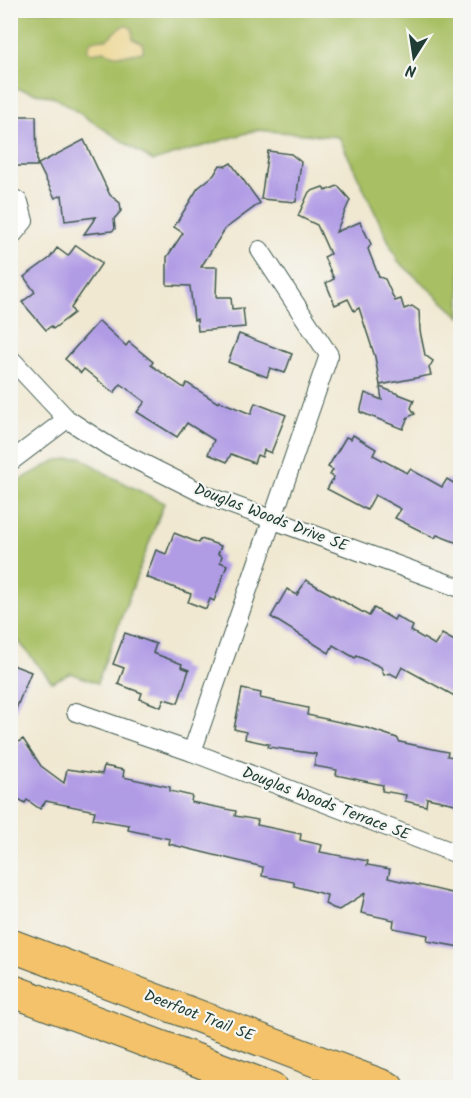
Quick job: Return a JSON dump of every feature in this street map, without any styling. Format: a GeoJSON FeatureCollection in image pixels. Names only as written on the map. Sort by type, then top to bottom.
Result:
{"type":"FeatureCollection","features":[{"type":"Feature","properties":{"kind":"highway","name":"Deerfoot Trail SE"},"geometry":{"type":"LineString","coordinates":[[10,945],[388,1088]]}},
{"type":"Feature","properties":{"kind":"highway"},"geometry":{"type":"LineString","coordinates":[[10,990],[271,1088]]}},
{"type":"Feature","properties":{"kind":"street"},"geometry":{"type":"LineString","coordinates":[[10,196],[19,202],[24,221],[10,238]]}},
{"type":"Feature","properties":{"kind":"street"},"geometry":{"type":"LineString","coordinates":[[192,753],[329,355],[260,250]]}},
{"type":"Feature","properties":{"kind":"street","name":"Douglas Woods Drive SE"},"geometry":{"type":"LineString","coordinates":[[10,358],[67,419],[110,447],[198,492],[460,588]]}},
{"type":"Feature","properties":{"kind":"street"},"geometry":{"type":"LineString","coordinates":[[10,462],[67,419]]}},
{"type":"Feature","properties":{"kind":"street","name":"Douglas Woods Terrace SE"},"geometry":{"type":"LineString","coordinates":[[76,712],[192,753],[460,855]]}},
{"type":"Feature","properties":{"kind":"green space"},"geometry":{"type":"Polygon","coordinates":[[[11,11],[460,11],[460,317],[398,261],[339,137],[257,130],[153,161],[56,98],[11,87],[11,11]]]}},
{"type":"Feature","properties":{"kind":"green space"},"geometry":{"type":"Polygon","coordinates":[[[81,457],[108,475],[164,503],[97,683],[71,673],[52,682],[11,632],[11,485],[55,461],[81,457]]]}},
{"type":"Feature","properties":{"kind":"sand"},"geometry":{"type":"Polygon","coordinates":[[[124,25],[132,28],[133,39],[143,44],[143,52],[114,55],[104,51],[91,53],[87,49],[92,40],[107,39],[124,25]]]}},
{"type":"Feature","properties":{"kind":"building"},"geometry":{"type":"Polygon","coordinates":[[[10,116],[36,116],[37,166],[10,166],[10,116]]]}},
{"type":"Feature","properties":{"kind":"building"},"geometry":{"type":"Polygon","coordinates":[[[84,140],[110,195],[120,203],[121,211],[114,219],[115,229],[112,231],[84,234],[96,217],[65,221],[62,195],[55,198],[38,164],[84,140]]]}},
{"type":"Feature","properties":{"kind":"building"},"geometry":{"type":"Polygon","coordinates":[[[268,151],[291,154],[301,162],[296,202],[261,199],[268,151]]]}},
{"type":"Feature","properties":{"kind":"building"},"geometry":{"type":"Polygon","coordinates":[[[231,163],[260,203],[225,229],[201,267],[217,267],[216,297],[231,297],[232,309],[243,308],[245,327],[198,331],[197,319],[194,320],[190,286],[167,285],[167,257],[183,233],[174,227],[198,188],[214,175],[220,165],[226,166],[231,163]]]}},
{"type":"Feature","properties":{"kind":"building"},"geometry":{"type":"Polygon","coordinates":[[[338,186],[350,200],[336,232],[360,222],[371,244],[368,249],[379,277],[385,279],[395,301],[401,299],[404,309],[412,306],[419,311],[425,355],[433,361],[429,368],[431,375],[380,385],[375,357],[359,308],[354,311],[348,299],[335,305],[326,283],[334,279],[324,257],[330,254],[317,225],[298,216],[309,192],[323,187],[325,191],[338,186]]]}},
{"type":"Feature","properties":{"kind":"building"},"geometry":{"type":"Polygon","coordinates":[[[76,245],[102,263],[71,308],[74,313],[53,329],[51,326],[46,330],[22,302],[35,292],[24,277],[50,258],[57,248],[68,256],[76,245]]]}},
{"type":"Feature","properties":{"kind":"building"},"geometry":{"type":"Polygon","coordinates":[[[99,321],[126,346],[129,342],[153,362],[151,365],[184,388],[187,383],[218,403],[219,401],[251,414],[255,403],[286,415],[271,453],[264,450],[262,457],[257,455],[254,463],[231,454],[227,462],[208,454],[214,440],[187,423],[177,437],[137,412],[145,402],[121,384],[114,393],[84,369],[81,373],[65,359],[99,321]]]}},
{"type":"Feature","properties":{"kind":"building"},"geometry":{"type":"Polygon","coordinates":[[[239,334],[292,354],[285,373],[270,368],[267,377],[228,362],[239,334]]]}},
{"type":"Feature","properties":{"kind":"building"},"geometry":{"type":"Polygon","coordinates":[[[380,387],[414,400],[411,408],[415,414],[408,417],[403,429],[360,412],[365,393],[382,400],[380,387]]]}},
{"type":"Feature","properties":{"kind":"building"},"geometry":{"type":"Polygon","coordinates":[[[353,435],[376,449],[373,455],[407,473],[410,469],[442,487],[447,479],[460,487],[460,544],[437,535],[435,538],[395,518],[401,509],[375,495],[367,510],[327,489],[334,477],[330,475],[333,470],[328,467],[346,437],[351,439],[353,435]]]}},
{"type":"Feature","properties":{"kind":"building"},"geometry":{"type":"Polygon","coordinates":[[[174,533],[199,543],[201,539],[221,546],[218,554],[222,556],[220,562],[227,565],[214,601],[210,599],[206,609],[188,602],[191,594],[146,577],[156,550],[166,554],[174,533]]]}},
{"type":"Feature","properties":{"kind":"building"},"geometry":{"type":"Polygon","coordinates":[[[306,580],[369,616],[374,608],[394,620],[396,616],[413,626],[411,631],[435,645],[442,634],[460,644],[460,699],[402,667],[397,677],[390,673],[384,675],[381,667],[357,656],[355,658],[333,645],[329,653],[271,617],[287,589],[297,595],[306,580]]]}},
{"type":"Feature","properties":{"kind":"building"},"geometry":{"type":"Polygon","coordinates":[[[125,633],[156,644],[153,653],[182,664],[181,667],[189,670],[178,703],[164,699],[161,707],[140,699],[142,693],[118,684],[124,668],[113,664],[125,633]]]}},
{"type":"Feature","properties":{"kind":"building"},"geometry":{"type":"Polygon","coordinates":[[[10,664],[31,672],[11,721],[10,721],[10,664]]]}},
{"type":"Feature","properties":{"kind":"building"},"geometry":{"type":"Polygon","coordinates":[[[242,689],[261,693],[260,698],[308,708],[307,715],[367,728],[397,738],[400,742],[448,752],[447,756],[460,758],[460,805],[427,798],[426,806],[405,801],[406,795],[382,791],[383,785],[336,775],[337,770],[314,766],[316,754],[268,747],[269,744],[245,739],[246,732],[234,729],[242,689]]]}},
{"type":"Feature","properties":{"kind":"building"},"geometry":{"type":"Polygon","coordinates":[[[23,739],[41,766],[64,783],[67,769],[102,774],[104,766],[124,770],[123,777],[170,787],[170,791],[192,796],[191,802],[236,811],[235,816],[258,820],[257,825],[301,834],[300,840],[322,845],[320,852],[368,861],[367,865],[390,869],[388,878],[460,895],[460,947],[427,941],[428,935],[393,928],[394,920],[361,913],[365,893],[339,910],[325,904],[327,895],[294,886],[294,882],[262,876],[263,867],[169,844],[170,839],[128,830],[129,825],[93,819],[95,811],[46,801],[40,809],[27,800],[25,803],[10,794],[10,747],[23,739]]]}}]}
